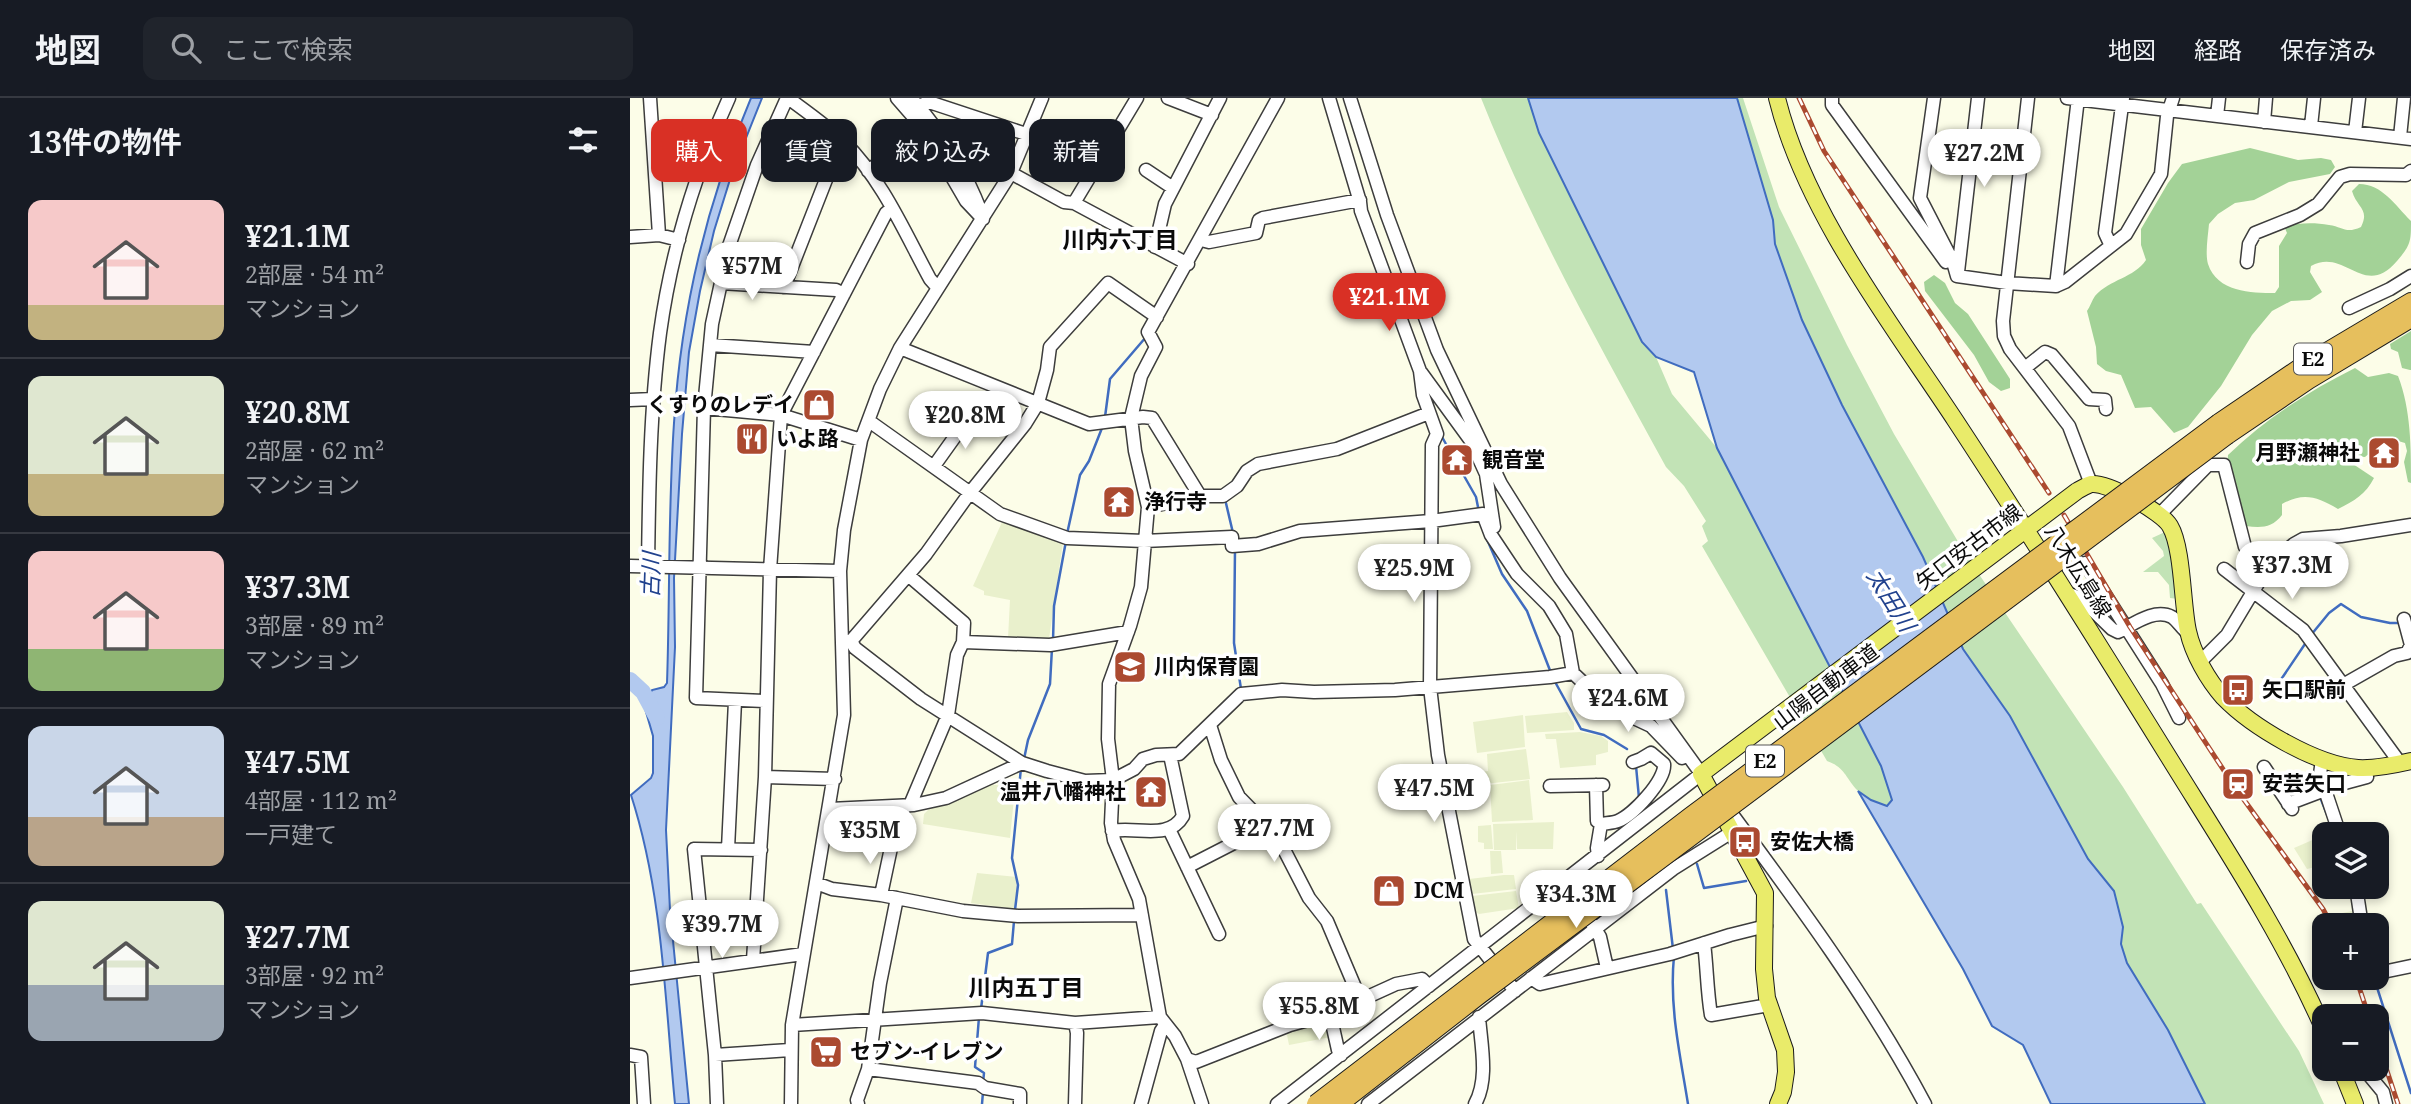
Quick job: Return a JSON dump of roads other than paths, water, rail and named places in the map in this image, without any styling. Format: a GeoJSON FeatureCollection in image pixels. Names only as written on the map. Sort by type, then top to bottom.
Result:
{"type":"FeatureCollection","features":[{"type":"Feature","properties":{"kind":"highway","name":"山陽自動車道"},"geometry":{"type":"LineString","coordinates":[[1341,1104],[2300,368],[2411,302]]}},
{"type":"Feature","properties":{"kind":"highway","name":"山陽自動車道"},"geometry":{"type":"LineString","coordinates":[[1316,1104],[1679,825],[2223,429],[2411,318]]}},
{"type":"Feature","properties":{"kind":"main road","name":"八木広島線"},"geometry":{"type":"LineString","coordinates":[[1777,98],[1808,183],[1854,267],[2023,533],[2067,593],[2229,853],[2314,1004]]}},
{"type":"Feature","properties":{"kind":"main road","name":"矢口安古市線"},"geometry":{"type":"LineString","coordinates":[[1704,772],[2077,491],[2091,484]]}},
{"type":"Feature","properties":{"kind":"main road"},"geometry":{"type":"LineString","coordinates":[[2091,484],[2111,489],[2160,514],[2171,528],[2188,633],[2214,686],[2235,707],[2284,742],[2322,761],[2359,768],[2405,762]]}},
{"type":"Feature","properties":{"kind":"main road"},"geometry":{"type":"LineString","coordinates":[[1704,772],[1765,893],[1764,969],[1769,1005],[1785,1050],[1786,1072],[1778,1104]]}},
{"type":"Feature","properties":{"kind":"main road"},"geometry":{"type":"LineString","coordinates":[[2346,1081],[2355,1104]]}},
{"type":"Feature","properties":{"kind":"street"},"geometry":{"type":"LineString","coordinates":[[650,98],[659,235]]}},
{"type":"Feature","properties":{"kind":"street"},"geometry":{"type":"LineString","coordinates":[[653,567],[653,399],[660,330],[679,240],[695,187],[729,98]]}},
{"type":"Feature","properties":{"kind":"street"},"geometry":{"type":"LineString","coordinates":[[766,701],[696,698],[693,567],[704,408],[710,345],[729,246],[757,165],[788,98],[815,119]]}},
{"type":"Feature","properties":{"kind":"street"},"geometry":{"type":"LineString","coordinates":[[897,98],[916,119]]}},
{"type":"Feature","properties":{"kind":"street"},"geometry":{"type":"LineString","coordinates":[[1015,163],[1042,98]]}},
{"type":"Feature","properties":{"kind":"street"},"geometry":{"type":"LineString","coordinates":[[1074,203],[1137,98]]}},
{"type":"Feature","properties":{"kind":"street"},"geometry":{"type":"LineString","coordinates":[[1168,98],[1212,115]]}},
{"type":"Feature","properties":{"kind":"street"},"geometry":{"type":"LineString","coordinates":[[1155,247],[1165,204],[1220,98]]}},
{"type":"Feature","properties":{"kind":"street"},"geometry":{"type":"LineString","coordinates":[[1141,1104],[1163,1021],[1136,890],[1112,831],[1113,780],[1108,739],[1109,684],[1141,587],[1147,507],[1131,418],[1140,376],[1156,347],[1148,332],[1278,98]]}},
{"type":"Feature","properties":{"kind":"street"},"geometry":{"type":"LineString","coordinates":[[1329,98],[1361,211],[1420,371],[1423,395],[1437,434],[1432,445],[1430,687],[1446,804],[1474,939],[1514,991]]}},
{"type":"Feature","properties":{"kind":"street"},"geometry":{"type":"LineString","coordinates":[[1832,98],[1832,105],[1957,275],[2007,283],[2056,286],[2065,282],[2126,234],[2161,174],[2171,104]]}},
{"type":"Feature","properties":{"kind":"street"},"geometry":{"type":"LineString","coordinates":[[1934,98],[1920,198],[1957,275]]}},
{"type":"Feature","properties":{"kind":"street"},"geometry":{"type":"LineString","coordinates":[[1957,275],[1978,98]]}},
{"type":"Feature","properties":{"kind":"street"},"geometry":{"type":"LineString","coordinates":[[2028,98],[2003,321],[2004,336],[2010,349],[2069,426],[2091,484]]}},
{"type":"Feature","properties":{"kind":"street"},"geometry":{"type":"LineString","coordinates":[[2056,286],[2074,98],[2171,104],[2217,116],[2405,138],[2404,98]]}},
{"type":"Feature","properties":{"kind":"street"},"geometry":{"type":"LineString","coordinates":[[2217,116],[2219,98]]}},
{"type":"Feature","properties":{"kind":"street"},"geometry":{"type":"LineString","coordinates":[[2264,122],[2266,98]]}},
{"type":"Feature","properties":{"kind":"street"},"geometry":{"type":"LineString","coordinates":[[2311,127],[2314,98]]}},
{"type":"Feature","properties":{"kind":"street"},"geometry":{"type":"LineString","coordinates":[[2356,132],[2359,98]]}},
{"type":"Feature","properties":{"kind":"street"},"geometry":{"type":"LineString","coordinates":[[2111,246],[2105,233],[2123,101]]}},
{"type":"Feature","properties":{"kind":"street"},"geometry":{"type":"LineString","coordinates":[[914,102],[937,130],[959,166],[983,219]]}},
{"type":"Feature","properties":{"kind":"street"},"geometry":{"type":"LineString","coordinates":[[914,102],[929,102],[1026,134]]}},
{"type":"Feature","properties":{"kind":"street"},"geometry":{"type":"LineString","coordinates":[[1352,102],[1387,215],[1437,350],[1501,484],[1560,578],[1804,912],[1902,1062],[1925,1104]]}},
{"type":"Feature","properties":{"kind":"street"},"geometry":{"type":"LineString","coordinates":[[857,158],[892,208],[930,279],[938,288]]}},
{"type":"Feature","properties":{"kind":"street"},"geometry":{"type":"LineString","coordinates":[[1146,170],[1173,188]]}},
{"type":"Feature","properties":{"kind":"street"},"geometry":{"type":"LineString","coordinates":[[2247,262],[2249,244],[2255,233],[2300,215],[2318,204],[2340,177],[2350,174],[2406,176],[2411,171]]}},
{"type":"Feature","properties":{"kind":"street"},"geometry":{"type":"LineString","coordinates":[[1015,175],[1064,202],[1074,203],[1188,264]]}},
{"type":"Feature","properties":{"kind":"street"},"geometry":{"type":"LineString","coordinates":[[784,287],[825,182]]}},
{"type":"Feature","properties":{"kind":"street"},"geometry":{"type":"LineString","coordinates":[[955,182],[966,201],[983,219]]}},
{"type":"Feature","properties":{"kind":"street"},"geometry":{"type":"LineString","coordinates":[[791,1104],[792,1025],[844,715],[847,641],[840,571],[845,519],[861,440],[880,389],[901,348],[1006,182]]}},
{"type":"Feature","properties":{"kind":"street"},"geometry":{"type":"LineString","coordinates":[[1201,240],[1209,242],[1256,233],[1259,220],[1263,218],[1360,200]]}},
{"type":"Feature","properties":{"kind":"street"},"geometry":{"type":"LineString","coordinates":[[753,960],[765,777],[770,570],[781,415],[886,213],[892,208]]}},
{"type":"Feature","properties":{"kind":"street"},"geometry":{"type":"LineString","coordinates":[[630,237],[659,235],[679,240]]}},
{"type":"Feature","properties":{"kind":"street"},"geometry":{"type":"LineString","coordinates":[[1943,242],[1953,246],[1962,241]]}},
{"type":"Feature","properties":{"kind":"street"},"geometry":{"type":"LineString","coordinates":[[2349,308],[2411,276]]}},
{"type":"Feature","properties":{"kind":"street"},"geometry":{"type":"LineString","coordinates":[[721,283],[836,290],[844,294]]}},
{"type":"Feature","properties":{"kind":"street"},"geometry":{"type":"LineString","coordinates":[[847,641],[926,554],[969,494],[1025,424],[1038,403],[1050,347],[1108,283],[1157,317]]}},
{"type":"Feature","properties":{"kind":"street"},"geometry":{"type":"LineString","coordinates":[[710,345],[814,352]]}},
{"type":"Feature","properties":{"kind":"street"},"geometry":{"type":"LineString","coordinates":[[901,348],[1089,424],[1143,417],[1154,420],[1200,496]]}},
{"type":"Feature","properties":{"kind":"street"},"geometry":{"type":"LineString","coordinates":[[2025,368],[2045,352],[2052,355],[2090,398],[2105,400],[2106,410]]}},
{"type":"Feature","properties":{"kind":"street"},"geometry":{"type":"LineString","coordinates":[[1420,371],[1471,441],[1486,474],[1491,517],[1499,549]]}},
{"type":"Feature","properties":{"kind":"street"},"geometry":{"type":"LineString","coordinates":[[630,400],[653,399]]}},
{"type":"Feature","properties":{"kind":"street"},"geometry":{"type":"LineString","coordinates":[[704,408],[781,415],[861,440]]}},
{"type":"Feature","properties":{"kind":"street"},"geometry":{"type":"LineString","coordinates":[[1147,507],[1200,496],[1223,496],[1237,486],[1247,471],[1258,464],[1337,449],[1429,413]]}},
{"type":"Feature","properties":{"kind":"street"},"geometry":{"type":"LineString","coordinates":[[934,466],[969,417]]}},
{"type":"Feature","properties":{"kind":"street"},"geometry":{"type":"LineString","coordinates":[[869,421],[1000,514],[1067,538],[1144,541],[1232,537],[1232,546],[1258,544],[1300,531],[1431,522],[1483,514],[1499,549],[1517,575],[1549,606],[1566,634],[1573,673],[1591,690],[1608,697],[1636,719],[1651,726],[1681,757],[1704,772]]}},
{"type":"Feature","properties":{"kind":"street"},"geometry":{"type":"LineString","coordinates":[[2160,514],[2208,465],[2224,465],[2245,547]]}},
{"type":"Feature","properties":{"kind":"street"},"geometry":{"type":"LineString","coordinates":[[2200,662],[2227,635],[2269,565],[2303,539],[2411,525]]}},
{"type":"Feature","properties":{"kind":"street"},"geometry":{"type":"LineString","coordinates":[[2085,563],[2162,684],[2179,718]]}},
{"type":"Feature","properties":{"kind":"street"},"geometry":{"type":"LineString","coordinates":[[630,566],[840,571]]}},
{"type":"Feature","properties":{"kind":"street"},"geometry":{"type":"LineString","coordinates":[[2224,569],[2308,637],[2405,762]]}},
{"type":"Feature","properties":{"kind":"street"},"geometry":{"type":"LineString","coordinates":[[881,895],[895,829],[948,715],[957,654],[963,642],[964,623],[908,575]]}},
{"type":"Feature","properties":{"kind":"street"},"geometry":{"type":"LineString","coordinates":[[2067,593],[2080,598],[2118,632],[2150,616],[2163,614],[2175,619],[2188,633]]}},
{"type":"Feature","properties":{"kind":"street"},"geometry":{"type":"LineString","coordinates":[[2343,685],[2394,656],[2407,653],[2411,645],[2404,619]]}},
{"type":"Feature","properties":{"kind":"street"},"geometry":{"type":"LineString","coordinates":[[963,642],[1050,645],[1128,632]]}},
{"type":"Feature","properties":{"kind":"street"},"geometry":{"type":"LineString","coordinates":[[847,641],[921,699],[1022,763],[1085,781],[1113,780],[1134,769],[1143,760],[1156,755],[1179,754],[1241,694],[1282,690],[1314,692],[1430,687],[1573,673]]}},
{"type":"Feature","properties":{"kind":"street"},"geometry":{"type":"LineString","coordinates":[[728,849],[735,701]]}},
{"type":"Feature","properties":{"kind":"street"},"geometry":{"type":"LineString","coordinates":[[1210,725],[1221,760],[1239,797],[1277,836],[1309,898],[1327,921],[1360,999]]}},
{"type":"Feature","properties":{"kind":"street"},"geometry":{"type":"LineString","coordinates":[[1601,824],[1617,822],[1632,813],[1663,776],[1664,764],[1651,753],[1633,762]]}},
{"type":"Feature","properties":{"kind":"street"},"geometry":{"type":"LineString","coordinates":[[1112,831],[1164,831],[1174,827],[1183,816],[1170,755]]}},
{"type":"Feature","properties":{"kind":"street"},"geometry":{"type":"LineString","coordinates":[[2322,761],[2320,774],[2336,822]]}},
{"type":"Feature","properties":{"kind":"street"},"geometry":{"type":"LineString","coordinates":[[830,809],[907,806],[946,798],[1022,763]]}},
{"type":"Feature","properties":{"kind":"street"},"geometry":{"type":"LineString","coordinates":[[2264,767],[2290,807],[2330,787],[2367,777]]}},
{"type":"Feature","properties":{"kind":"street"},"geometry":{"type":"LineString","coordinates":[[1278,1104],[1704,772]]}},
{"type":"Feature","properties":{"kind":"street"},"geometry":{"type":"LineString","coordinates":[[765,777],[835,779]]}},
{"type":"Feature","properties":{"kind":"street"},"geometry":{"type":"LineString","coordinates":[[1552,784],[1573,782],[1600,785],[1597,821],[1601,824]]}},
{"type":"Feature","properties":{"kind":"street"},"geometry":{"type":"LineString","coordinates":[[1598,856],[1601,824]]}},
{"type":"Feature","properties":{"kind":"street"},"geometry":{"type":"LineString","coordinates":[[1187,867],[1266,826]]}},
{"type":"Feature","properties":{"kind":"street"},"geometry":{"type":"LineString","coordinates":[[1169,829],[1219,934]]}},
{"type":"Feature","properties":{"kind":"street"},"geometry":{"type":"LineString","coordinates":[[1368,1104],[1681,863],[1732,832]]}},
{"type":"Feature","properties":{"kind":"street"},"geometry":{"type":"LineString","coordinates":[[717,1104],[715,1055],[699,968],[694,849],[761,850]]}},
{"type":"Feature","properties":{"kind":"street"},"geometry":{"type":"LineString","coordinates":[[816,883],[832,889],[881,895],[963,911],[1018,916],[1142,915]]}},
{"type":"Feature","properties":{"kind":"street"},"geometry":{"type":"LineString","coordinates":[[1561,885],[1596,929],[1607,968]]}},
{"type":"Feature","properties":{"kind":"street"},"geometry":{"type":"LineString","coordinates":[[858,1104],[857,1100],[869,1069],[880,984],[897,898]]}},
{"type":"Feature","properties":{"kind":"street"},"geometry":{"type":"LineString","coordinates":[[1531,978],[1540,984],[1670,954],[1766,926]]}},
{"type":"Feature","properties":{"kind":"street"},"geometry":{"type":"LineString","coordinates":[[1704,943],[1711,1015],[1769,1005]]}},
{"type":"Feature","properties":{"kind":"street"},"geometry":{"type":"LineString","coordinates":[[636,977],[803,954]]}},
{"type":"Feature","properties":{"kind":"street"},"geometry":{"type":"LineString","coordinates":[[2389,971],[2411,966]]}},
{"type":"Feature","properties":{"kind":"street"},"geometry":{"type":"LineString","coordinates":[[1187,1059],[1196,1062],[1290,1025],[1330,1014],[1396,985],[1422,979],[1429,986]]}},
{"type":"Feature","properties":{"kind":"street"},"geometry":{"type":"LineString","coordinates":[[792,1025],[982,1013],[1075,1023],[1163,1021]]}},
{"type":"Feature","properties":{"kind":"street"},"geometry":{"type":"LineString","coordinates":[[1330,1014],[1341,1055]]}},
{"type":"Feature","properties":{"kind":"street"},"geometry":{"type":"LineString","coordinates":[[1475,1104],[1483,1074],[1479,1017]]}},
{"type":"Feature","properties":{"kind":"street"},"geometry":{"type":"LineString","coordinates":[[1163,1021],[1175,1036],[1187,1059],[1202,1104]]}},
{"type":"Feature","properties":{"kind":"street"},"geometry":{"type":"LineString","coordinates":[[1075,1023],[1075,1104]]}},
{"type":"Feature","properties":{"kind":"street"},"geometry":{"type":"LineString","coordinates":[[715,1055],[790,1050]]}},
{"type":"Feature","properties":{"kind":"street"},"geometry":{"type":"LineString","coordinates":[[630,1055],[641,1057],[644,1104]]}},
{"type":"Feature","properties":{"kind":"street"},"geometry":{"type":"LineString","coordinates":[[869,1069],[978,1083],[985,1088],[1020,1094],[1020,1104]]}},
{"type":"Feature","properties":{"kind":"street"},"geometry":{"type":"LineString","coordinates":[[1318,1073],[1341,1104]]}},
{"type":"Feature","properties":{"kind":"street"},"geometry":{"type":"LineString","coordinates":[[2374,1081],[2383,1092],[2386,1104]]}},
{"type":"Feature","properties":{"kind":"street"},"geometry":{"type":"LineString","coordinates":[[1916,1104],[1912,1091],[1917,1089]]}},
{"type":"Feature","properties":{"kind":"water","name":"古川"},"geometry":{"type":"Polygon","coordinates":[[[751,98],[762,98],[747,136],[747,119],[742,119],[751,98]]]}},
{"type":"Feature","properties":{"kind":"water","name":"太田川"},"geometry":{"type":"Polygon","coordinates":[[[1528,98],[1737,98],[1773,220],[1775,244],[1802,320],[1842,405],[1923,557],[1963,649],[2010,716],[2088,859],[2114,891],[2123,927],[2121,944],[2127,963],[2168,1030],[2205,1104],[2051,1104],[2023,1045],[1992,1026],[1963,969],[1858,791],[1887,806],[1892,800],[1881,766],[1717,448],[1694,372],[1656,357],[1642,342],[1539,133],[1528,98]]]}},
{"type":"Feature","properties":{"kind":"water","name":"古川"},"geometry":{"type":"Polygon","coordinates":[[[719,182],[729,182],[700,291],[689,352],[682,434],[674,578],[675,647],[666,830],[670,910],[689,1104],[675,1104],[656,909],[642,832],[631,795],[651,778],[653,773],[653,736],[644,705],[652,690],[664,687],[667,683],[674,423],[683,339],[709,217],[719,182]]]}},
{"type":"Feature","properties":{"kind":"waterway"},"geometry":{"type":"LineString","coordinates":[[1105,417],[1110,379],[1146,337]]}},
{"type":"Feature","properties":{"kind":"waterway"},"geometry":{"type":"LineString","coordinates":[[1067,534],[1080,475],[1089,461],[1102,428]]}},
{"type":"Feature","properties":{"kind":"waterway"},"geometry":{"type":"LineString","coordinates":[[1442,437],[1476,497],[1479,512]]}},
{"type":"Feature","properties":{"kind":"waterway"},"geometry":{"type":"LineString","coordinates":[[1225,499],[1233,533]]}},
{"type":"Feature","properties":{"kind":"waterway"},"geometry":{"type":"LineString","coordinates":[[1486,537],[1502,574],[1527,611],[1551,673]]}},
{"type":"Feature","properties":{"kind":"waterway"},"geometry":{"type":"LineString","coordinates":[[1053,641],[1054,606],[1066,541]]}},
{"type":"Feature","properties":{"kind":"waterway"},"geometry":{"type":"LineString","coordinates":[[1235,549],[1234,643],[1241,689]]}},
{"type":"Feature","properties":{"kind":"waterway"},"geometry":{"type":"LineString","coordinates":[[2311,635],[2329,613],[2341,604],[2361,617],[2401,623]]}},
{"type":"Feature","properties":{"kind":"waterway"},"geometry":{"type":"LineString","coordinates":[[2280,681],[2307,641]]}},
{"type":"Feature","properties":{"kind":"waterway"},"geometry":{"type":"LineString","coordinates":[[1024,759],[1028,740],[1050,684],[1052,648]]}},
{"type":"Feature","properties":{"kind":"waterway"},"geometry":{"type":"LineString","coordinates":[[630,680],[643,692],[657,718]]}},
{"type":"Feature","properties":{"kind":"waterway"},"geometry":{"type":"LineString","coordinates":[[1554,680],[1581,729],[1604,735],[1627,749]]}},
{"type":"Feature","properties":{"kind":"waterway"},"geometry":{"type":"LineString","coordinates":[[1636,766],[1639,798]]}},
{"type":"Feature","properties":{"kind":"waterway"},"geometry":{"type":"LineString","coordinates":[[1015,910],[1018,885],[1012,858],[1021,768]]}},
{"type":"Feature","properties":{"kind":"waterway"},"geometry":{"type":"LineString","coordinates":[[2320,797],[2328,817]]}},
{"type":"Feature","properties":{"kind":"waterway"},"geometry":{"type":"LineString","coordinates":[[1697,864],[1704,888],[1746,881]]}},
{"type":"Feature","properties":{"kind":"waterway"},"geometry":{"type":"LineString","coordinates":[[1666,890],[1673,949]]}},
{"type":"Feature","properties":{"kind":"waterway"},"geometry":{"type":"LineString","coordinates":[[981,1009],[988,953],[1012,944],[1014,921]]}},
{"type":"Feature","properties":{"kind":"waterway"},"geometry":{"type":"LineString","coordinates":[[1674,956],[1674,1012],[1688,1104]]}},
{"type":"Feature","properties":{"kind":"waterway"},"geometry":{"type":"LineString","coordinates":[[2378,990],[2411,1093]]}},
{"type":"Feature","properties":{"kind":"waterway"},"geometry":{"type":"LineString","coordinates":[[979,1017],[975,1067],[984,1073],[983,1083]]}},
{"type":"Feature","properties":{"kind":"waterway"},"geometry":{"type":"LineString","coordinates":[[982,1104],[983,1092]]}},
{"type":"Feature","properties":{"kind":"railway"},"geometry":{"type":"LineString","coordinates":[[1799,98],[1824,151],[2049,493]]}},
{"type":"Feature","properties":{"kind":"railway"},"geometry":{"type":"LineString","coordinates":[[2064,515],[2130,627],[2234,786],[2325,913]]}},
{"type":"Feature","properties":{"kind":"railway"},"geometry":{"type":"LineString","coordinates":[[2360,990],[2365,1004]]}},
{"type":"Feature","properties":{"kind":"railway"},"geometry":{"type":"LineString","coordinates":[[2389,1077],[2398,1104]]}},
{"type":"Feature","properties":{"kind":"place","name":"くすりのレデイ"},"geometry":{"type":"Point","coordinates":[819,405]}},
{"type":"Feature","properties":{"kind":"place","name":"いよ路"},"geometry":{"type":"Point","coordinates":[752,439]}},
{"type":"Feature","properties":{"kind":"place","name":"月野瀬神社"},"geometry":{"type":"Point","coordinates":[2384,453]}},
{"type":"Feature","properties":{"kind":"place","name":"観音堂"},"geometry":{"type":"Point","coordinates":[1457,460]}},
{"type":"Feature","properties":{"kind":"place","name":"浄行寺"},"geometry":{"type":"Point","coordinates":[1119,502]}},
{"type":"Feature","properties":{"kind":"place","name":"川内保育園"},"geometry":{"type":"Point","coordinates":[1130,667]}},
{"type":"Feature","properties":{"kind":"place","name":"矢口駅前"},"geometry":{"type":"Point","coordinates":[2238,690]}},
{"type":"Feature","properties":{"kind":"place","name":"安芸矢口"},"geometry":{"type":"Point","coordinates":[2238,784]}},
{"type":"Feature","properties":{"kind":"place","name":"温井八幡神社"},"geometry":{"type":"Point","coordinates":[1151,792]}},
{"type":"Feature","properties":{"kind":"place","name":"安佐大橋"},"geometry":{"type":"Point","coordinates":[1745,842]}},
{"type":"Feature","properties":{"kind":"place","name":"DCM"},"geometry":{"type":"Point","coordinates":[1389,891]}},
{"type":"Feature","properties":{"kind":"place","name":"セブン-イレブン"},"geometry":{"type":"Point","coordinates":[826,1052]}},
{"type":"Feature","properties":{"kind":"district","name":"川内六丁目"},"geometry":{"type":"Point","coordinates":[1120,240]}},
{"type":"Feature","properties":{"kind":"district","name":"川内五丁目"},"geometry":{"type":"Point","coordinates":[1026,988]}}]}
